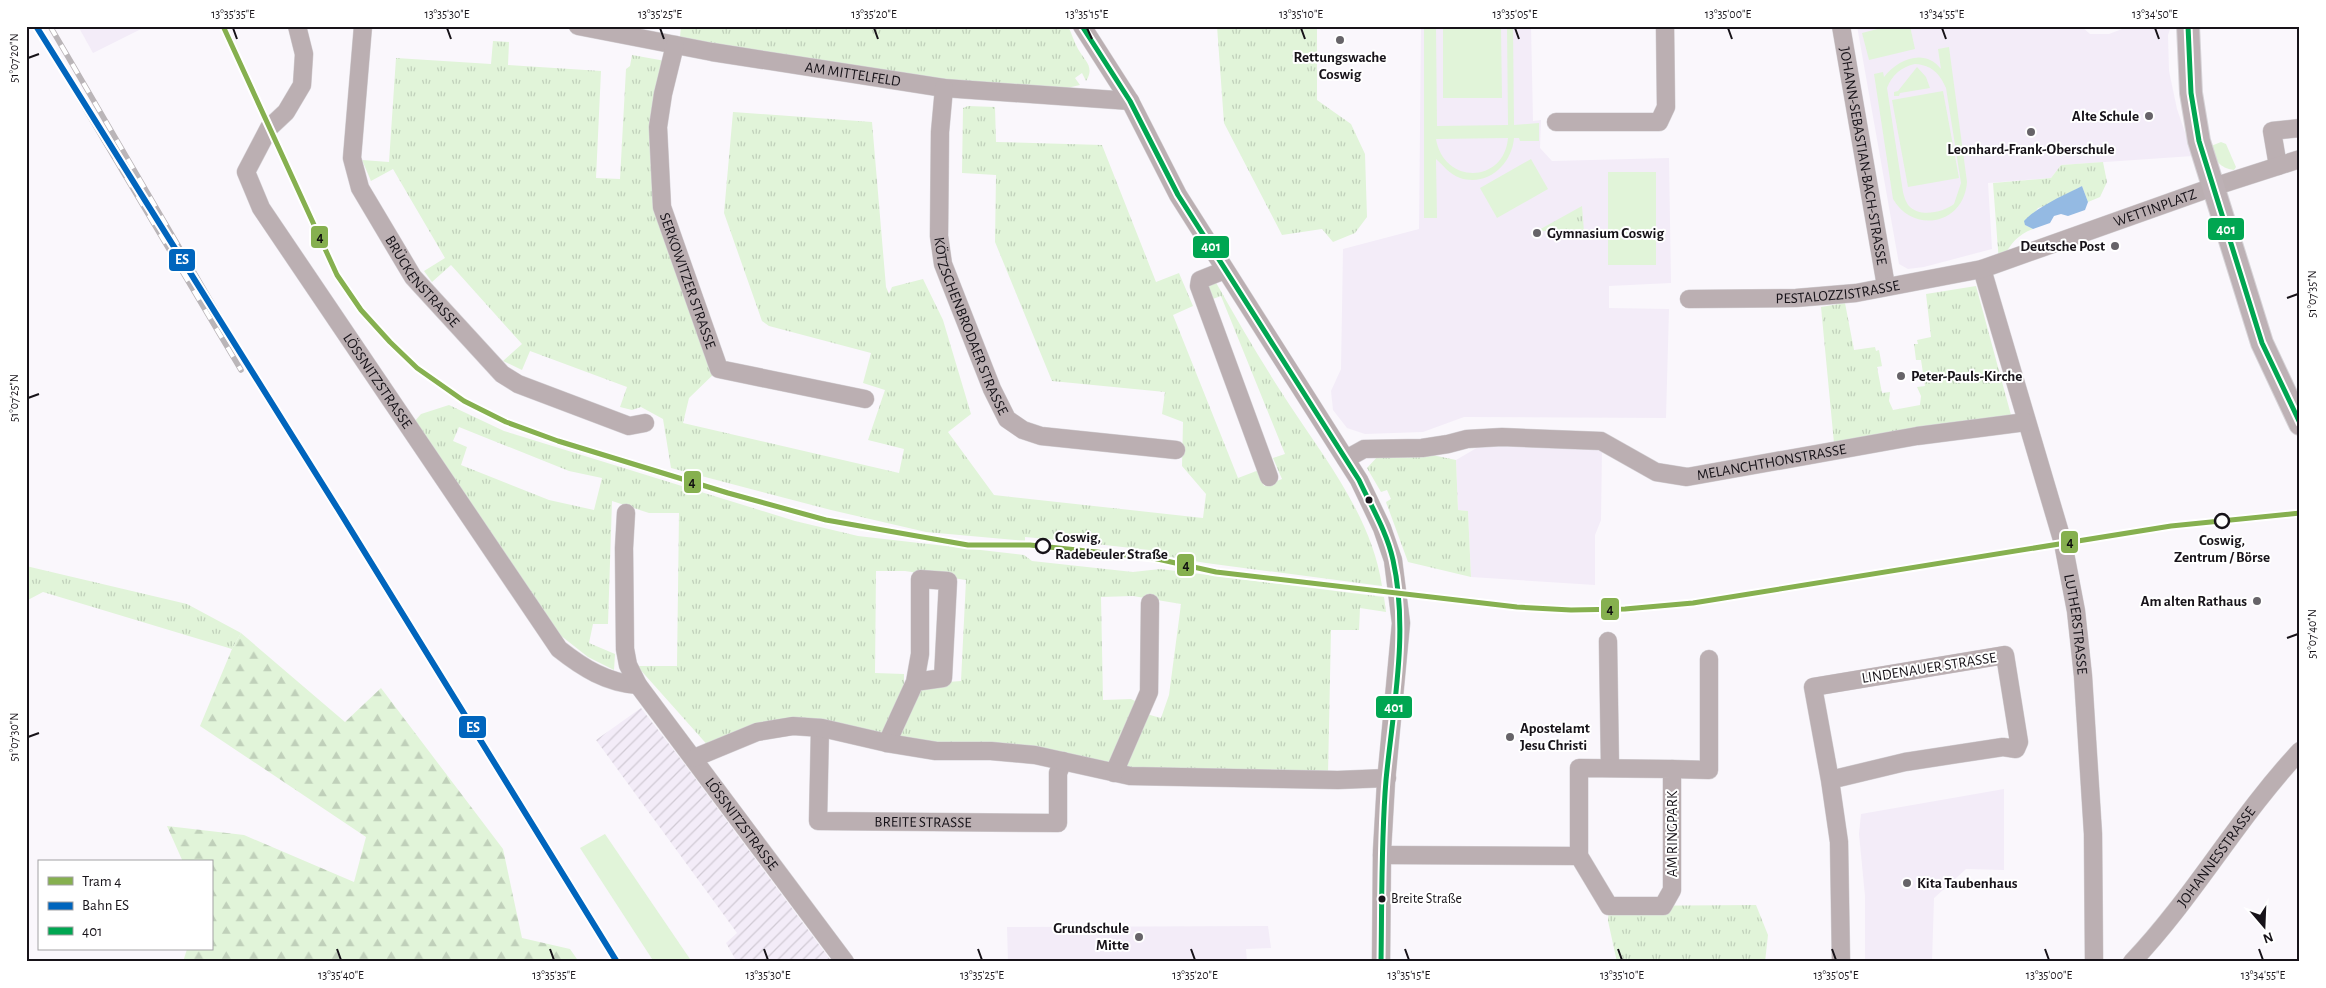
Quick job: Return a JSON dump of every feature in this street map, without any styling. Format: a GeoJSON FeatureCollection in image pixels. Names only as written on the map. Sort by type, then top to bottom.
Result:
{"type":"FeatureCollection","features":[{"type":"Feature","properties":{"kind":"main road"},"geometry":{"type":"LineString","coordinates":[[2188,26],[2188,59],[2199,141],[2262,343],[2300,424]]}},
{"type":"Feature","properties":{"kind":"street","name":"BRÜCKENSTRASSE"},"geometry":{"type":"LineString","coordinates":[[363,26],[352,158],[354,170],[360,188],[413,277],[502,374],[523,386],[629,426],[645,423]]}},
{"type":"Feature","properties":{"kind":"street","name":"AM MITTELFELD"},"geometry":{"type":"LineString","coordinates":[[578,26],[675,45],[944,88],[1130,101]]}},
{"type":"Feature","properties":{"kind":"street"},"geometry":{"type":"LineString","coordinates":[[1082,26],[1130,101],[1178,196],[1325,430],[1346,459],[1363,488],[1381,526],[1396,576],[1401,623],[1386,778],[1382,855],[1381,962]]}},
{"type":"Feature","properties":{"kind":"street"},"geometry":{"type":"LineString","coordinates":[[1556,122],[1659,122],[1666,107],[1665,26]]}},
{"type":"Feature","properties":{"kind":"street","name":"JOHANN-SEBASTIAN-BACH-STRASSE"},"geometry":{"type":"LineString","coordinates":[[1841,26],[1886,286]]}},
{"type":"Feature","properties":{"kind":"street","name":"LÖSSNITZSTRASSE"},"geometry":{"type":"LineString","coordinates":[[302,27],[304,54],[302,85],[286,112],[269,128],[246,172],[260,208],[559,649],[584,669],[622,684],[638,685]]}},
{"type":"Feature","properties":{"kind":"street","name":"SERKOWITZER STRASSE"},"geometry":{"type":"LineString","coordinates":[[675,45],[663,94],[658,127],[662,207],[719,369],[865,399]]}},
{"type":"Feature","properties":{"kind":"street","name":"KÖTZSCHENBRODAER STRASSE"},"geometry":{"type":"LineString","coordinates":[[944,88],[940,132],[939,226],[943,264],[992,389],[1007,419],[1023,430],[1041,436],[1176,450]]}},
{"type":"Feature","properties":{"kind":"street"},"geometry":{"type":"LineString","coordinates":[[2278,166],[2272,131],[2300,128]]}},
{"type":"Feature","properties":{"kind":"street","name":"WETTINPLATZ"},"geometry":{"type":"LineString","coordinates":[[1982,269],[2213,187],[2300,159]]}},
{"type":"Feature","properties":{"kind":"street","name":"PESTALOZZISTRASSE"},"geometry":{"type":"LineString","coordinates":[[1689,299],[1796,298],[1856,293],[1982,269]]}},
{"type":"Feature","properties":{"kind":"street","name":"LUTHERSTRASSE"},"geometry":{"type":"LineString","coordinates":[[1982,269],[2063,543],[2076,611],[2083,676],[2092,834],[2094,962]]}},
{"type":"Feature","properties":{"kind":"street"},"geometry":{"type":"LineString","coordinates":[[1225,270],[1200,280],[1199,286],[1269,477]]}},
{"type":"Feature","properties":{"kind":"street","name":"MELANCHTHONSTRASSE"},"geometry":{"type":"LineString","coordinates":[[1346,459],[1364,449],[1422,448],[1467,439],[1502,437],[1601,442],[1656,472],[1686,477],[1917,436],[2026,422]]}},
{"type":"Feature","properties":{"kind":"street","name":"LÖSSNITZSTRASSE"},"geometry":{"type":"LineString","coordinates":[[626,513],[624,548],[625,649],[628,665],[638,685],[845,962]]}},
{"type":"Feature","properties":{"kind":"street"},"geometry":{"type":"LineString","coordinates":[[887,743],[915,682],[920,654],[920,579],[948,581],[943,678],[915,682]]}},
{"type":"Feature","properties":{"kind":"street"},"geometry":{"type":"LineString","coordinates":[[1114,773],[1149,692],[1150,603]]}},
{"type":"Feature","properties":{"kind":"street"},"geometry":{"type":"LineString","coordinates":[[1608,641],[1610,767]]}},
{"type":"Feature","properties":{"kind":"street","name":"LINDENAUER STRASSE"},"geometry":{"type":"LineString","coordinates":[[1830,780],[1905,762],[2003,747],[2016,749],[2019,742],[2005,655],[1813,688],[1830,780],[1838,842],[1841,962]]}},
{"type":"Feature","properties":{"kind":"street","name":"AM RINGPARK"},"geometry":{"type":"LineString","coordinates":[[1672,769],[1672,890],[1663,906],[1609,906],[1578,856],[1579,768],[1610,767],[1709,770],[1709,659]]}},
{"type":"Feature","properties":{"kind":"street"},"geometry":{"type":"LineString","coordinates":[[694,758],[756,732],[793,726],[820,728],[887,743],[936,751],[991,751],[1035,754],[1130,776],[1386,778]]}},
{"type":"Feature","properties":{"kind":"street","name":"BREITE STRASSE"},"geometry":{"type":"LineString","coordinates":[[820,728],[818,821],[1058,823],[1058,773],[1063,760]]}},
{"type":"Feature","properties":{"kind":"street","name":"JOHANNESSTRASSE"},"geometry":{"type":"LineString","coordinates":[[2132,962],[2178,908],[2254,802],[2300,751]]}},
{"type":"Feature","properties":{"kind":"street"},"geometry":{"type":"LineString","coordinates":[[1382,855],[1578,856]]}},
{"type":"Feature","properties":{"kind":"shaded area"},"geometry":{"type":"Polygon","coordinates":[[[78,26],[147,26],[93,53],[78,26]]]}},
{"type":"Feature","properties":{"kind":"shaded area","name":"Gymnasium Coswig"},"geometry":{"type":"Polygon","coordinates":[[[1421,26],[1531,26],[1533,121],[1541,120],[1540,148],[1552,161],[1669,158],[1671,283],[1609,286],[1609,308],[1669,309],[1666,418],[1464,417],[1423,432],[1365,434],[1347,428],[1333,410],[1331,391],[1341,369],[1343,249],[1419,229],[1421,26]]]}},
{"type":"Feature","properties":{"kind":"shaded area","name":"Leonhard-Frank-Oberschule"},"geometry":{"type":"Polygon","coordinates":[[[1857,26],[2081,26],[2090,34],[2109,34],[2130,26],[2171,26],[2168,35],[2169,71],[2177,109],[2193,156],[2061,165],[2051,178],[1988,183],[1992,249],[1924,267],[1908,269],[1899,264],[1857,26]]]}},
{"type":"Feature","properties":{"kind":"shaded area"},"geometry":{"type":"Polygon","coordinates":[[[1560,445],[1602,449],[1601,520],[1595,535],[1595,585],[1471,577],[1468,511],[1458,510],[1456,460],[1480,446],[1560,445]]]}},
{"type":"Feature","properties":{"kind":"shaded area"},"geometry":{"type":"Polygon","coordinates":[[[641,708],[832,962],[737,962],[726,943],[737,933],[596,740],[641,708]]]}},
{"type":"Feature","properties":{"kind":"shaded area","name":"Kita Taubenhaus"},"geometry":{"type":"Polygon","coordinates":[[[2004,789],[2004,870],[1966,869],[1934,898],[1932,962],[1865,962],[1865,896],[1859,834],[1861,814],[2004,789]]]}},
{"type":"Feature","properties":{"kind":"shaded area","name":"Grundschule Mitte"},"geometry":{"type":"Polygon","coordinates":[[[1268,926],[1271,948],[1246,949],[1247,962],[1008,962],[1007,927],[1268,926]]]}},
{"type":"Feature","properties":{"kind":"green space"},"geometry":{"type":"Polygon","coordinates":[[[681,26],[1068,26],[1088,64],[1090,72],[1086,81],[1082,73],[1075,78],[1080,85],[1067,88],[1018,86],[921,77],[824,63],[680,37],[681,26]]]}},
{"type":"Feature","properties":{"kind":"green space"},"geometry":{"type":"Polygon","coordinates":[[[1217,26],[1317,26],[1317,100],[1351,124],[1365,154],[1367,217],[1355,233],[1333,242],[1322,229],[1282,235],[1224,123],[1217,26]]]}},
{"type":"Feature","properties":{"kind":"green space"},"geometry":{"type":"Polygon","coordinates":[[[1424,26],[1436,26],[1437,126],[1508,125],[1507,26],[1513,26],[1514,125],[1539,123],[1539,141],[1520,141],[1519,138],[1514,138],[1509,156],[1503,164],[1497,171],[1480,179],[1460,178],[1450,172],[1436,159],[1437,218],[1424,218],[1424,26]],[[1508,138],[1436,139],[1441,154],[1450,165],[1461,171],[1474,173],[1486,171],[1496,164],[1504,153],[1508,138]]]}},
{"type":"Feature","properties":{"kind":"green space"},"geometry":{"type":"Polygon","coordinates":[[[1443,26],[1501,26],[1502,98],[1443,98],[1443,26]]]}},
{"type":"Feature","properties":{"kind":"green space"},"geometry":{"type":"Polygon","coordinates":[[[1889,26],[1910,26],[1915,49],[1869,60],[1862,33],[1889,26]]]}},
{"type":"Feature","properties":{"kind":"green space"},"geometry":{"type":"Polygon","coordinates":[[[493,41],[509,42],[508,65],[601,71],[596,178],[620,179],[626,69],[630,66],[632,55],[671,62],[661,187],[719,369],[689,398],[683,423],[899,473],[904,449],[868,440],[885,390],[863,383],[871,353],[769,326],[762,321],[724,213],[733,112],[872,122],[886,287],[889,294],[892,287],[923,279],[943,320],[971,414],[948,432],[994,495],[1203,518],[1206,494],[1182,466],[1183,422],[1162,414],[1165,392],[1052,381],[995,242],[996,175],[962,173],[963,108],[968,106],[995,107],[996,142],[1102,145],[1156,282],[1179,273],[1193,306],[1173,315],[1238,478],[1259,470],[1264,486],[1282,479],[1273,458],[1285,454],[1221,296],[1210,300],[1205,283],[1214,279],[1269,373],[1346,490],[1358,513],[1377,561],[1382,586],[1206,563],[1158,555],[1158,551],[1078,542],[1078,539],[1070,538],[1069,541],[1025,537],[1025,541],[926,532],[831,510],[671,468],[663,419],[641,407],[632,410],[620,407],[627,387],[530,351],[522,370],[503,361],[522,344],[451,265],[432,282],[424,271],[445,258],[393,169],[371,181],[362,160],[389,162],[396,58],[491,64],[493,41]]]}},
{"type":"Feature","properties":{"kind":"green space"},"geometry":{"type":"Polygon","coordinates":[[[1949,47],[1967,182],[1964,197],[1957,208],[1948,216],[1936,220],[1924,220],[1913,217],[1902,210],[1893,199],[1874,74],[1883,72],[1884,77],[1897,65],[1912,58],[1927,59],[1941,69],[1938,49],[1949,47]],[[1910,65],[1901,69],[1894,75],[1887,88],[1905,199],[1914,210],[1925,213],[1938,211],[1954,204],[1961,183],[1946,88],[1935,71],[1921,65],[1910,65]]]}},
{"type":"Feature","properties":{"kind":"green space"},"geometry":{"type":"Polygon","coordinates":[[[1917,67],[1926,77],[1930,88],[1900,93],[1899,96],[1894,96],[1894,92],[1898,91],[1917,67]]]}},
{"type":"Feature","properties":{"kind":"green space"},"geometry":{"type":"Polygon","coordinates":[[[1943,91],[1959,178],[1908,187],[1892,100],[1943,91]]]}},
{"type":"Feature","properties":{"kind":"green space"},"geometry":{"type":"Polygon","coordinates":[[[2221,142],[2226,144],[2236,167],[2234,170],[2221,165],[2214,155],[2211,146],[2221,142]]]}},
{"type":"Feature","properties":{"kind":"green space"},"geometry":{"type":"Polygon","coordinates":[[[1531,159],[1548,189],[1497,218],[1480,188],[1531,159]]]}},
{"type":"Feature","properties":{"kind":"green space"},"geometry":{"type":"Polygon","coordinates":[[[2103,162],[2107,182],[2100,197],[2088,202],[2082,186],[2048,205],[2038,208],[2025,225],[2033,229],[2017,239],[1999,263],[1993,183],[2051,178],[2061,165],[2103,162]]]}},
{"type":"Feature","properties":{"kind":"green space"},"geometry":{"type":"Polygon","coordinates":[[[1608,172],[1656,172],[1656,265],[1608,265],[1608,172]]]}},
{"type":"Feature","properties":{"kind":"green space"},"geometry":{"type":"Polygon","coordinates":[[[1582,206],[1584,232],[1537,231],[1582,206]]]}},
{"type":"Feature","properties":{"kind":"green space"},"geometry":{"type":"Polygon","coordinates":[[[1976,286],[2011,415],[1834,443],[1821,307],[1845,303],[1854,350],[1875,347],[1876,351],[1879,350],[1882,366],[1877,367],[1882,393],[1890,392],[1889,401],[1893,410],[1920,405],[1921,396],[1917,387],[1925,386],[1921,360],[1916,360],[1914,344],[1918,344],[1917,340],[1931,337],[1926,294],[1976,286]]]}},
{"type":"Feature","properties":{"kind":"green space"},"geometry":{"type":"Polygon","coordinates":[[[449,405],[504,431],[795,521],[858,536],[1024,555],[1032,561],[1133,572],[1160,569],[1384,597],[1386,612],[1360,608],[1359,630],[1331,630],[1328,774],[1116,767],[936,750],[792,725],[711,749],[637,666],[677,666],[679,513],[649,513],[612,501],[608,624],[593,624],[589,643],[615,654],[614,670],[588,657],[560,635],[414,422],[421,414],[449,405]],[[459,427],[453,441],[467,447],[461,465],[549,500],[594,510],[602,478],[569,471],[459,427]],[[876,571],[875,673],[904,674],[904,696],[935,683],[961,681],[966,580],[905,571],[876,571]],[[1133,596],[1101,597],[1103,700],[1131,699],[1141,704],[1139,712],[1161,718],[1169,695],[1181,604],[1133,596]]]}},
{"type":"Feature","properties":{"kind":"green space"},"geometry":{"type":"Polygon","coordinates":[[[1379,455],[1432,455],[1456,460],[1458,510],[1468,511],[1471,577],[1408,562],[1386,502],[1391,499],[1387,490],[1381,492],[1367,468],[1379,455]]]}},
{"type":"Feature","properties":{"kind":"green space"},"geometry":{"type":"Polygon","coordinates":[[[26,566],[187,604],[241,633],[232,649],[43,592],[26,601],[26,566]]]}},
{"type":"Feature","properties":{"kind":"green space"},"geometry":{"type":"Polygon","coordinates":[[[241,633],[345,722],[381,688],[503,849],[522,938],[570,949],[579,962],[183,962],[187,950],[212,950],[212,860],[182,860],[167,826],[244,835],[354,882],[366,837],[200,726],[232,649],[241,633]]]}},
{"type":"Feature","properties":{"kind":"green space"},"geometry":{"type":"Polygon","coordinates":[[[605,834],[692,962],[654,962],[580,848],[605,834]]]}},
{"type":"Feature","properties":{"kind":"green space"},"geometry":{"type":"Polygon","coordinates":[[[1756,905],[1768,935],[1765,962],[1617,962],[1608,921],[1609,906],[1756,905]]]}},
{"type":"Feature","properties":{"kind":"water"},"geometry":{"type":"Polygon","coordinates":[[[2082,186],[2088,202],[2085,210],[2068,216],[2061,214],[2054,216],[2050,223],[2033,229],[2025,225],[2024,221],[2036,211],[2082,186]]]}},
{"type":"Feature","properties":{"kind":"railway"},"geometry":{"type":"LineString","coordinates":[[36,26],[241,370]]}},
{"type":"Feature","properties":{"kind":"railway"},"geometry":{"type":"LineString","coordinates":[[50,26],[248,365]]}},
{"type":"Feature","properties":{"kind":"tram line","name":"4"},"geometry":{"type":"LineString","coordinates":[[223,26],[337,275],[361,310],[417,368],[464,401],[506,422],[558,441],[728,493],[826,520],[968,545],[1030,545],[1153,558],[1216,572],[1517,607],[1571,610],[1625,609],[1693,603],[2171,526],[2300,513]]}},
{"type":"Feature","properties":{"kind":"rail line","name":"ES"},"geometry":{"type":"LineString","coordinates":[[36,26],[338,509],[617,962]]}},
{"type":"Feature","properties":{"kind":"transit line","name":"401"},"geometry":{"type":"LineString","coordinates":[[1082,26],[1130,101],[1178,195],[1359,480],[1383,529],[1390,550],[1398,587],[1400,642],[1396,698],[1384,803],[1381,962]]}},
{"type":"Feature","properties":{"kind":"transit line","name":"401"},"geometry":{"type":"LineString","coordinates":[[2188,26],[2191,93],[2199,141],[2262,343],[2300,423]]}},
{"type":"Feature","properties":{"kind":"place","name":"Rettungswache Coswig"},"geometry":{"type":"Point","coordinates":[1340,40]}},
{"type":"Feature","properties":{"kind":"place","name":"Alte Schule"},"geometry":{"type":"Point","coordinates":[2149,116]}},
{"type":"Feature","properties":{"kind":"place","name":"Leonhard-Frank-Oberschule"},"geometry":{"type":"Point","coordinates":[2031,132]}},
{"type":"Feature","properties":{"kind":"place","name":"Gymnasium Coswig"},"geometry":{"type":"Point","coordinates":[1537,233]}},
{"type":"Feature","properties":{"kind":"place","name":"Deutsche Post"},"geometry":{"type":"Point","coordinates":[2115,246]}},
{"type":"Feature","properties":{"kind":"place","name":"Peter-Pauls-Kirche"},"geometry":{"type":"Point","coordinates":[1901,376]}},
{"type":"Feature","properties":{"kind":"place","name":"Coswig, Zentrum / Börse"},"geometry":{"type":"Point","coordinates":[2222,521]}},
{"type":"Feature","properties":{"kind":"place","name":"Coswig, Radebeuler Straße"},"geometry":{"type":"Point","coordinates":[1043,546]}},
{"type":"Feature","properties":{"kind":"place","name":"Am alten Rathaus"},"geometry":{"type":"Point","coordinates":[2257,601]}},
{"type":"Feature","properties":{"kind":"place","name":"Apostelamt Jesu Christi"},"geometry":{"type":"Point","coordinates":[1510,737]}},
{"type":"Feature","properties":{"kind":"place","name":"Kita Taubenhaus"},"geometry":{"type":"Point","coordinates":[1907,883]}},
{"type":"Feature","properties":{"kind":"place","name":"Breite Straße"},"geometry":{"type":"Point","coordinates":[1382,899]}},
{"type":"Feature","properties":{"kind":"place","name":"Grundschule Mitte"},"geometry":{"type":"Point","coordinates":[1139,937]}}]}
